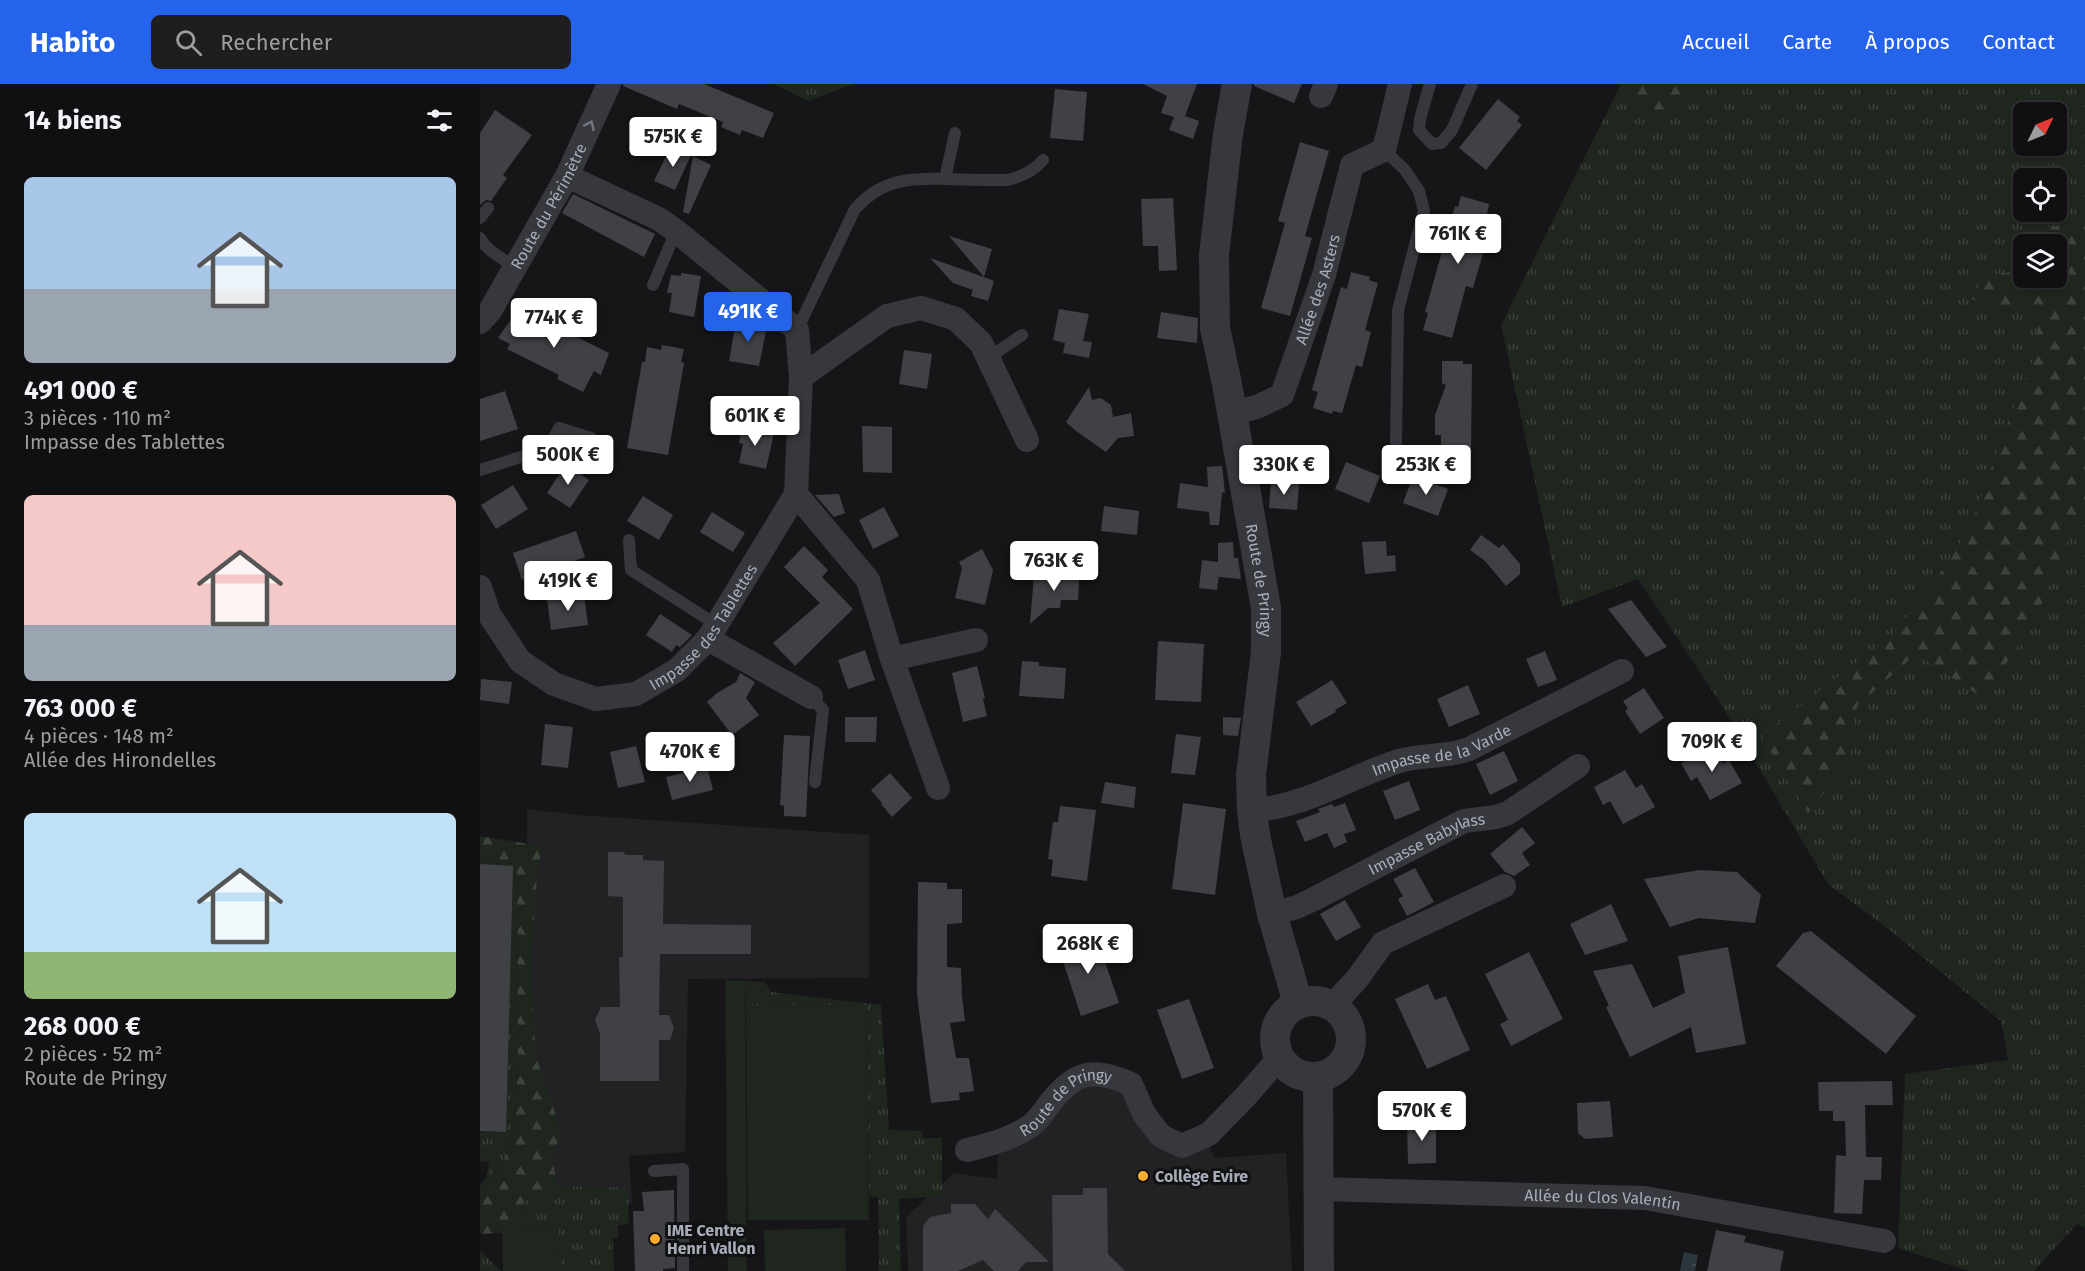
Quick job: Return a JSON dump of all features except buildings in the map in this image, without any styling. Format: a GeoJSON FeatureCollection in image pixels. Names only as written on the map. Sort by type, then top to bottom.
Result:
{"type":"FeatureCollection","features":[{"type":"Feature","properties":{"kind":"street","name":"Route du Périmètre"},"geometry":{"type":"LineString","coordinates":[[480,322],[490,311],[567,176],[609,84]]}},
{"type":"Feature","properties":{"kind":"street","name":"Route de Pringy"},"geometry":{"type":"LineString","coordinates":[[1237,84],[1228,135],[1214,255],[1215,328],[1232,413],[1266,615],[1266,652],[1251,775],[1251,810],[1272,914],[1298,1003]]}},
{"type":"Feature","properties":{"kind":"street"},"geometry":{"type":"LineString","coordinates":[[1384,150],[1400,84]]}},
{"type":"Feature","properties":{"kind":"street","name":"Allée des Asters"},"geometry":{"type":"LineString","coordinates":[[1232,413],[1257,407],[1282,395],[1324,275],[1352,165],[1384,150]]}},
{"type":"Feature","properties":{"kind":"street"},"geometry":{"type":"LineString","coordinates":[[567,176],[658,219],[676,231],[797,330]]}},
{"type":"Feature","properties":{"kind":"street"},"geometry":{"type":"LineString","coordinates":[[801,377],[887,316],[921,308],[956,319],[981,343],[1027,440]]}},
{"type":"Feature","properties":{"kind":"street","name":"Impasse des Tablettes"},"geometry":{"type":"LineString","coordinates":[[480,587],[489,614],[520,661],[554,684],[596,699],[636,694],[677,670],[712,632],[796,494],[801,377],[797,330]]}},
{"type":"Feature","properties":{"kind":"street"},"geometry":{"type":"LineString","coordinates":[[796,494],[868,580],[892,659],[938,788]]}},
{"type":"Feature","properties":{"kind":"street"},"geometry":{"type":"LineString","coordinates":[[712,632],[811,697]]}},
{"type":"Feature","properties":{"kind":"street"},"geometry":{"type":"LineString","coordinates":[[892,659],[975,640]]}},
{"type":"Feature","properties":{"kind":"street","name":"Impasse de la Varde"},"geometry":{"type":"LineString","coordinates":[[1251,810],[1278,807],[1323,794],[1396,762],[1459,753],[1622,671]]}},
{"type":"Feature","properties":{"kind":"street","name":"Impasse Babylass"},"geometry":{"type":"LineString","coordinates":[[1272,914],[1312,900],[1464,821],[1508,813],[1578,766]]}},
{"type":"Feature","properties":{"kind":"street"},"geometry":{"type":"LineString","coordinates":[[1332,1006],[1357,979],[1383,943],[1504,886]]}},
{"type":"Feature","properties":{"kind":"street"},"geometry":{"type":"LineString","coordinates":[[1310,1000],[1321,1001],[1332,1006],[1348,1023],[1351,1047],[1347,1058],[1329,1074],[1318,1077],[1306,1077],[1286,1067],[1279,1058],[1275,1045],[1277,1026],[1287,1010],[1298,1003],[1310,1000]]}},
{"type":"Feature","properties":{"kind":"street","name":"Route de Pringy"},"geometry":{"type":"LineString","coordinates":[[967,1150],[1006,1140],[1035,1123],[1063,1086],[1085,1074],[1110,1075],[1131,1084],[1144,1114],[1161,1136],[1182,1146],[1209,1134],[1279,1058]]}},
{"type":"Feature","properties":{"kind":"street"},"geometry":{"type":"LineString","coordinates":[[1318,1077],[1320,1271]]}},
{"type":"Feature","properties":{"kind":"street","name":"Allée du Clos Valentin"},"geometry":{"type":"LineString","coordinates":[[1318,1189],[1645,1198],[1884,1241]]}},
{"type":"Feature","properties":{"kind":"lane"},"geometry":{"type":"LineString","coordinates":[[1430,84],[1419,130],[1432,144],[1441,143],[1448,137],[1472,84]]}},
{"type":"Feature","properties":{"kind":"lane"},"geometry":{"type":"LineString","coordinates":[[945,179],[955,133]]}},
{"type":"Feature","properties":{"kind":"lane"},"geometry":{"type":"LineString","coordinates":[[1384,150],[1405,170],[1419,191],[1424,212],[1398,310],[1396,443]]}},
{"type":"Feature","properties":{"kind":"lane"},"geometry":{"type":"LineString","coordinates":[[797,330],[855,209],[864,198],[895,182],[914,178],[1007,180],[1020,177],[1036,168],[1043,160]]}},
{"type":"Feature","properties":{"kind":"lane"},"geometry":{"type":"LineString","coordinates":[[480,218],[488,208]]}},
{"type":"Feature","properties":{"kind":"lane"},"geometry":{"type":"LineString","coordinates":[[653,285],[676,231]]}},
{"type":"Feature","properties":{"kind":"lane"},"geometry":{"type":"LineString","coordinates":[[480,238],[500,258],[515,267]]}},
{"type":"Feature","properties":{"kind":"lane"},"geometry":{"type":"LineString","coordinates":[[988,358],[1022,335]]}},
{"type":"Feature","properties":{"kind":"lane"},"geometry":{"type":"LineString","coordinates":[[480,470],[549,448],[559,428],[591,438]]}},
{"type":"Feature","properties":{"kind":"lane"},"geometry":{"type":"LineString","coordinates":[[629,540],[631,570],[712,632]]}},
{"type":"Feature","properties":{"kind":"lane"},"geometry":{"type":"LineString","coordinates":[[811,697],[823,710],[815,782]]}},
{"type":"Feature","properties":{"kind":"lane"},"geometry":{"type":"LineString","coordinates":[[654,1172],[683,1169],[683,1271]]}},
{"type":"Feature","properties":{"kind":"shaded area"},"geometry":{"type":"Polygon","coordinates":[[[527,809],[579,815],[869,835],[869,978],[688,979],[685,1152],[629,1156],[632,1203],[525,1207],[527,809]]]}},
{"type":"Feature","properties":{"kind":"shaded area","name":"Collège Evire"},"geometry":{"type":"Polygon","coordinates":[[[1103,1083],[1123,1092],[1137,1119],[1209,1143],[1214,1158],[1286,1153],[1292,1271],[908,1271],[906,1217],[954,1173],[997,1179],[998,1155],[1029,1140],[1069,1092],[1103,1083]]]}},
{"type":"Feature","properties":{"kind":"green space"},"geometry":{"type":"Polygon","coordinates":[[[774,84],[853,84],[808,101],[774,84]]]}},
{"type":"Feature","properties":{"kind":"green space"},"geometry":{"type":"Polygon","coordinates":[[[1621,84],[2085,84],[2085,1228],[2077,1224],[2034,1271],[1969,1271],[1898,1248],[1905,1074],[2008,1060],[2001,1021],[1882,924],[1828,884],[1717,698],[1638,579],[1562,607],[1501,325],[1621,84]]]}},
{"type":"Feature","properties":{"kind":"green space"},"geometry":{"type":"Polygon","coordinates":[[[1623,84],[1687,84],[1685,98],[1651,119],[1618,95],[1623,84]]]}},
{"type":"Feature","properties":{"kind":"green space"},"geometry":{"type":"Polygon","coordinates":[[[2085,222],[2085,501],[2035,620],[1983,698],[1916,654],[1857,706],[1849,761],[1808,813],[1761,736],[1891,636],[1925,596],[1970,528],[2004,432],[2035,355],[2040,303],[2000,313],[1972,299],[1985,276],[2013,271],[2013,288],[2067,288],[2067,234],[2036,234],[2038,227],[2077,225],[2085,222]]]}},
{"type":"Feature","properties":{"kind":"green space"},"geometry":{"type":"Polygon","coordinates":[[[480,836],[542,846],[536,887],[531,970],[536,1057],[557,1118],[559,1140],[552,1157],[556,1179],[552,1193],[539,1199],[524,1197],[523,1213],[517,1225],[502,1225],[502,1233],[480,1234],[480,1192],[487,1187],[502,1167],[515,1124],[518,1058],[517,862],[480,857],[480,836]]]}},
{"type":"Feature","properties":{"kind":"green space"},"geometry":{"type":"Polygon","coordinates":[[[480,857],[517,862],[518,1058],[515,1124],[502,1167],[487,1187],[480,1192],[480,1186],[487,1177],[489,1162],[480,1161],[480,1133],[482,1131],[501,1132],[480,857]]]}},
{"type":"Feature","properties":{"kind":"green space"},"geometry":{"type":"Polygon","coordinates":[[[725,980],[745,981],[747,1271],[728,1271],[725,980]]]}},
{"type":"Feature","properties":{"kind":"green space"},"geometry":{"type":"Polygon","coordinates":[[[745,981],[765,982],[771,992],[881,1005],[889,1130],[922,1131],[923,1138],[942,1138],[942,1196],[899,1199],[901,1271],[879,1271],[878,1197],[869,1196],[867,1005],[746,1006],[745,981]]]}},
{"type":"Feature","properties":{"kind":"green space"},"geometry":{"type":"Polygon","coordinates":[[[867,1005],[869,1220],[748,1220],[746,1006],[867,1005]]]}},
{"type":"Feature","properties":{"kind":"green space"},"geometry":{"type":"Polygon","coordinates":[[[554,1186],[628,1188],[629,1224],[618,1225],[618,1238],[613,1238],[614,1271],[560,1271],[558,1224],[517,1225],[523,1213],[524,1197],[552,1193],[554,1186]]]}},
{"type":"Feature","properties":{"kind":"green space"},"geometry":{"type":"Polygon","coordinates":[[[559,1224],[560,1271],[503,1271],[502,1225],[559,1224]]]}},
{"type":"Feature","properties":{"kind":"green space"},"geometry":{"type":"Polygon","coordinates":[[[845,1228],[846,1271],[765,1271],[764,1230],[845,1228]]]}},
{"type":"Feature","properties":{"kind":"green space"},"geometry":{"type":"Polygon","coordinates":[[[480,1251],[501,1271],[480,1271],[480,1251]]]}},
{"type":"Feature","properties":{"kind":"water"},"geometry":{"type":"Polygon","coordinates":[[[1684,1252],[1698,1255],[1695,1271],[1680,1271],[1684,1252]]]}},
{"type":"Feature","properties":{"kind":"place","name":"Collège Evire"},"geometry":{"type":"Point","coordinates":[1143,1176]}},
{"type":"Feature","properties":{"kind":"place","name":"IME Centre Henri Vallon"},"geometry":{"type":"Point","coordinates":[655,1239]}}]}
